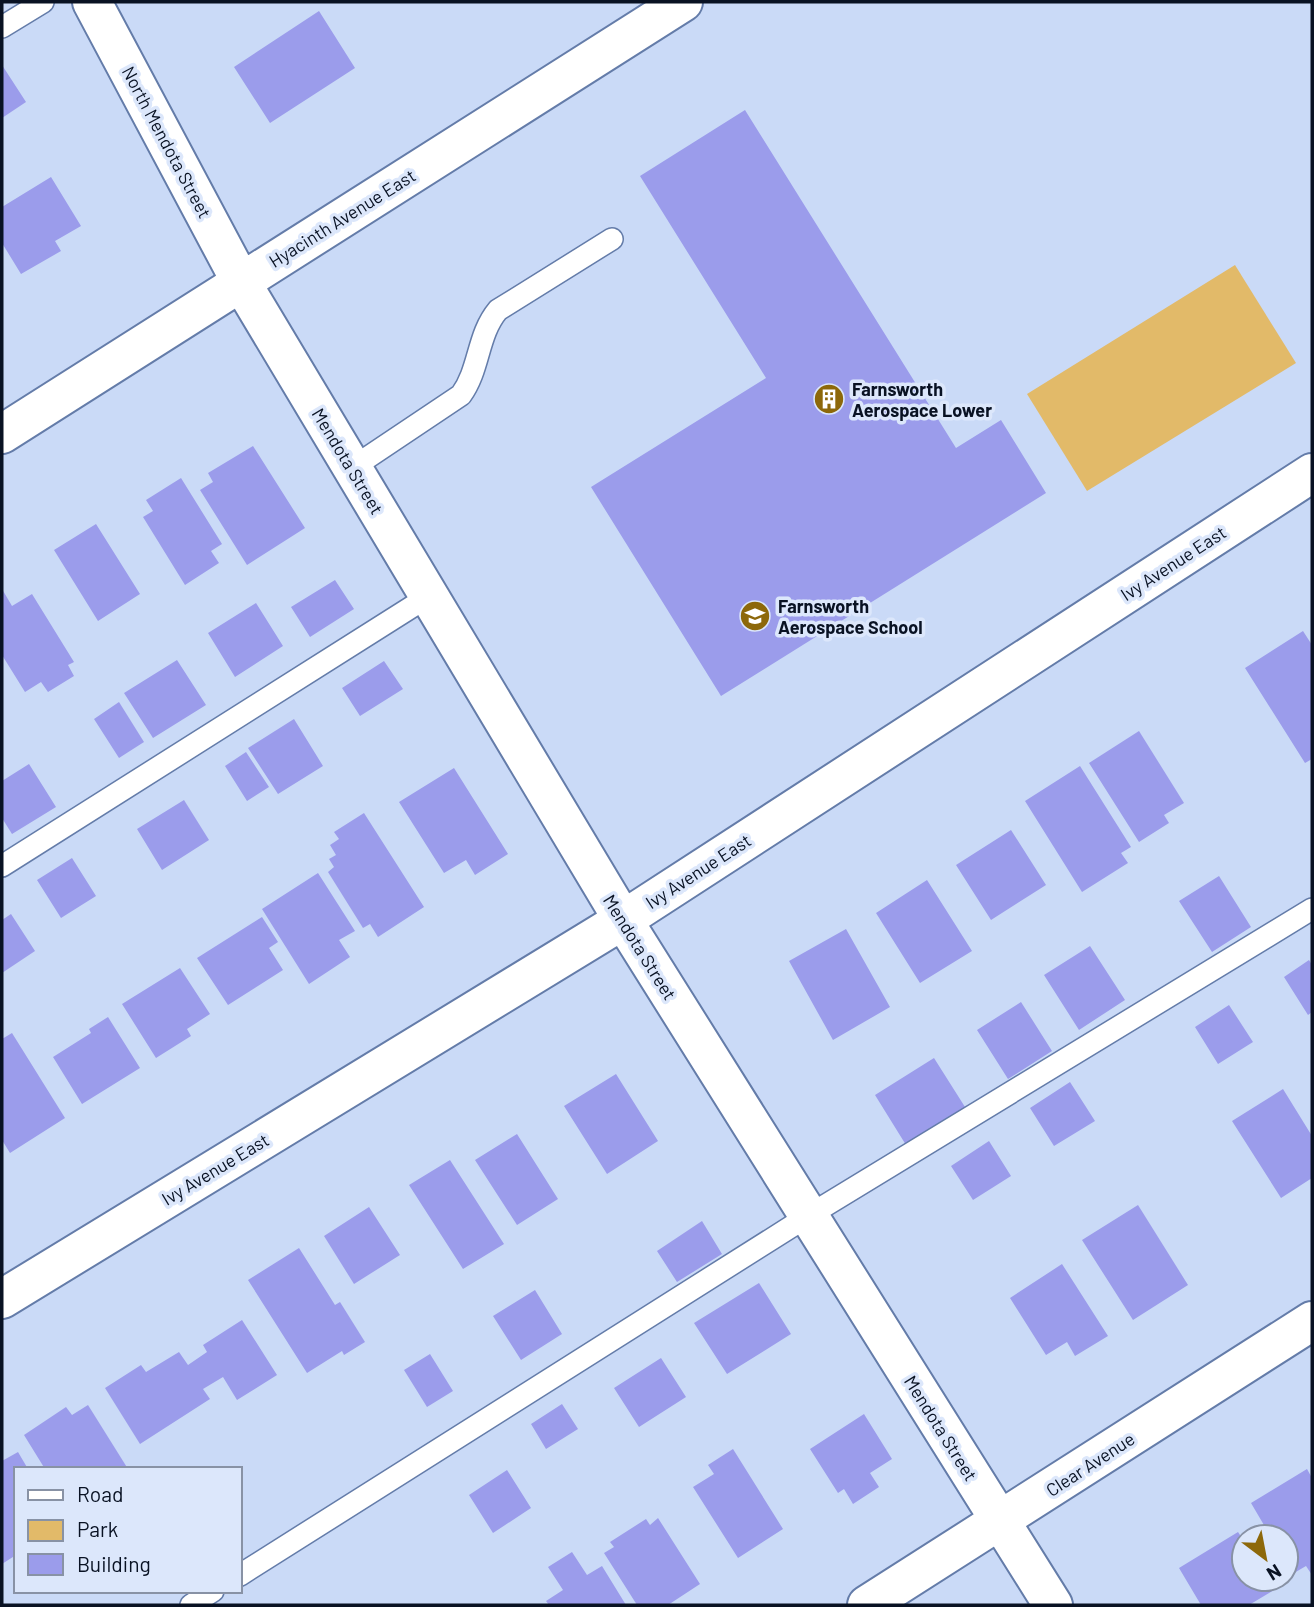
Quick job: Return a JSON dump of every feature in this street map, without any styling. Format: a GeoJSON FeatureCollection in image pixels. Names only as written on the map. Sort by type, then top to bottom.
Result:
{"type":"FeatureCollection","features":[{"type":"Feature","properties":{"kind":"street","name":"North Mendota Street"},"geometry":{"type":"LineString","coordinates":[[92,2],[241,282]]}},
{"type":"Feature","properties":{"kind":"street","name":"Hyacinth Avenue East"},"geometry":{"type":"LineString","coordinates":[[2,434],[683,2]]}},
{"type":"Feature","properties":{"kind":"street","name":"Mendota Street"},"geometry":{"type":"LineString","coordinates":[[241,282],[623,920],[1052,1605]]}},
{"type":"Feature","properties":{"kind":"street","name":"Ivy Avenue East"},"geometry":{"type":"LineString","coordinates":[[2,1299],[623,920],[1312,473]]}},
{"type":"Feature","properties":{"kind":"street","name":"Clear Avenue"},"geometry":{"type":"LineString","coordinates":[[867,1605],[1312,1321]]}},
{"type":"Feature","properties":{"kind":"lane"},"geometry":{"type":"LineString","coordinates":[[2,27],[43,2]]}},
{"type":"Feature","properties":{"kind":"lane"},"geometry":{"type":"LineString","coordinates":[[352,468],[461,395],[471,382],[486,324],[498,310],[612,239]]}},
{"type":"Feature","properties":{"kind":"lane"},"geometry":{"type":"LineString","coordinates":[[2,866],[429,596]]}},
{"type":"Feature","properties":{"kind":"lane"},"geometry":{"type":"LineString","coordinates":[[242,1574],[808,1216],[1312,909]]}},
{"type":"Feature","properties":{"kind":"lane"},"geometry":{"type":"LineString","coordinates":[[191,1605],[211,1593]]}},
{"type":"Feature","properties":{"kind":"green space"},"geometry":{"type":"Polygon","coordinates":[[[1235,265],[1296,363],[1087,491],[1027,394],[1235,265]]]}},
{"type":"Feature","properties":{"kind":"building"},"geometry":{"type":"Polygon","coordinates":[[[319,11],[355,68],[270,123],[234,67],[319,11]]]}},
{"type":"Feature","properties":{"kind":"building"},"geometry":{"type":"Polygon","coordinates":[[[2,65],[26,102],[2,118],[2,65]]]}},
{"type":"Feature","properties":{"kind":"building","name":"Farnsworth Aerospace Lower"},"geometry":{"type":"Polygon","coordinates":[[[745,110],[956,448],[1001,420],[1046,493],[721,696],[591,487],[766,378],[640,176],[745,110]]]}},
{"type":"Feature","properties":{"kind":"building"},"geometry":{"type":"Polygon","coordinates":[[[51,177],[81,226],[55,241],[61,251],[21,274],[2,243],[2,207],[51,177]]]}},
{"type":"Feature","properties":{"kind":"building"},"geometry":{"type":"Polygon","coordinates":[[[253,446],[305,528],[247,565],[200,490],[213,482],[208,473],[253,446]]]}},
{"type":"Feature","properties":{"kind":"building"},"geometry":{"type":"Polygon","coordinates":[[[181,478],[222,544],[211,551],[219,563],[185,585],[143,517],[153,511],[146,500],[181,478]]]}},
{"type":"Feature","properties":{"kind":"building"},"geometry":{"type":"Polygon","coordinates":[[[96,524],[140,594],[98,621],[54,550],[96,524]]]}},
{"type":"Feature","properties":{"kind":"building"},"geometry":{"type":"Polygon","coordinates":[[[335,580],[354,609],[310,637],[291,607],[335,580]]]}},
{"type":"Feature","properties":{"kind":"building"},"geometry":{"type":"Polygon","coordinates":[[[2,589],[12,606],[32,594],[74,662],[68,665],[74,676],[48,692],[41,682],[25,692],[2,655],[2,589]]]}},
{"type":"Feature","properties":{"kind":"building"},"geometry":{"type":"Polygon","coordinates":[[[256,603],[283,646],[235,677],[208,633],[256,603]]]}},
{"type":"Feature","properties":{"kind":"building"},"geometry":{"type":"Polygon","coordinates":[[[1303,631],[1312,645],[1312,759],[1305,763],[1245,668],[1303,631]]]}},
{"type":"Feature","properties":{"kind":"building"},"geometry":{"type":"Polygon","coordinates":[[[177,660],[206,705],[153,738],[124,693],[177,660]]]}},
{"type":"Feature","properties":{"kind":"building"},"geometry":{"type":"Polygon","coordinates":[[[384,661],[403,689],[360,716],[342,688],[384,661]]]}},
{"type":"Feature","properties":{"kind":"building"},"geometry":{"type":"Polygon","coordinates":[[[119,702],[144,742],[119,758],[94,719],[119,702]]]}},
{"type":"Feature","properties":{"kind":"building"},"geometry":{"type":"Polygon","coordinates":[[[294,719],[323,766],[278,794],[248,748],[294,719]]]}},
{"type":"Feature","properties":{"kind":"building"},"geometry":{"type":"Polygon","coordinates":[[[1139,731],[1184,803],[1164,815],[1169,823],[1139,842],[1089,763],[1139,731]]]}},
{"type":"Feature","properties":{"kind":"building"},"geometry":{"type":"Polygon","coordinates":[[[246,752],[269,787],[247,801],[225,766],[246,752]]]}},
{"type":"Feature","properties":{"kind":"building"},"geometry":{"type":"Polygon","coordinates":[[[29,764],[56,807],[12,834],[2,818],[2,781],[29,764]]]}},
{"type":"Feature","properties":{"kind":"building"},"geometry":{"type":"Polygon","coordinates":[[[1080,766],[1131,847],[1121,853],[1128,863],[1082,892],[1025,801],[1080,766]]]}},
{"type":"Feature","properties":{"kind":"building"},"geometry":{"type":"Polygon","coordinates":[[[454,768],[508,854],[475,875],[466,860],[444,873],[399,802],[454,768]]]}},
{"type":"Feature","properties":{"kind":"building"},"geometry":{"type":"Polygon","coordinates":[[[184,800],[209,840],[162,870],[137,829],[184,800]]]}},
{"type":"Feature","properties":{"kind":"building"},"geometry":{"type":"Polygon","coordinates":[[[364,813],[424,907],[378,937],[370,924],[363,928],[328,872],[334,867],[329,859],[336,855],[330,845],[339,839],[334,832],[364,813]]]}},
{"type":"Feature","properties":{"kind":"building"},"geometry":{"type":"Polygon","coordinates":[[[1011,830],[1046,885],[991,920],[956,865],[1011,830]]]}},
{"type":"Feature","properties":{"kind":"building"},"geometry":{"type":"Polygon","coordinates":[[[72,858],[96,896],[61,918],[37,880],[72,858]]]}},
{"type":"Feature","properties":{"kind":"building"},"geometry":{"type":"Polygon","coordinates":[[[318,873],[355,931],[339,940],[350,957],[309,984],[262,909],[318,873]]]}},
{"type":"Feature","properties":{"kind":"building"},"geometry":{"type":"Polygon","coordinates":[[[1219,876],[1251,927],[1212,952],[1179,901],[1219,876]]]}},
{"type":"Feature","properties":{"kind":"building"},"geometry":{"type":"Polygon","coordinates":[[[927,880],[972,951],[920,983],[876,913],[927,880]]]}},
{"type":"Feature","properties":{"kind":"building"},"geometry":{"type":"Polygon","coordinates":[[[11,914],[35,951],[2,973],[2,920],[11,914]]]}},
{"type":"Feature","properties":{"kind":"building"},"geometry":{"type":"Polygon","coordinates":[[[262,917],[278,942],[269,948],[283,970],[228,1005],[197,958],[262,917]]]}},
{"type":"Feature","properties":{"kind":"building"},"geometry":{"type":"Polygon","coordinates":[[[846,929],[890,1007],[833,1040],[789,961],[846,929]]]}},
{"type":"Feature","properties":{"kind":"building"},"geometry":{"type":"Polygon","coordinates":[[[1090,946],[1125,1000],[1079,1030],[1044,975],[1090,946]]]}},
{"type":"Feature","properties":{"kind":"building"},"geometry":{"type":"Polygon","coordinates":[[[1309,960],[1312,965],[1312,1012],[1308,1015],[1284,977],[1309,960]]]}},
{"type":"Feature","properties":{"kind":"building"},"geometry":{"type":"Polygon","coordinates":[[[180,968],[210,1014],[187,1029],[191,1036],[156,1058],[122,1004],[180,968]]]}},
{"type":"Feature","properties":{"kind":"building"},"geometry":{"type":"Polygon","coordinates":[[[1021,1002],[1052,1051],[1008,1079],[977,1030],[1021,1002]]]}},
{"type":"Feature","properties":{"kind":"building"},"geometry":{"type":"Polygon","coordinates":[[[1229,1005],[1253,1042],[1218,1064],[1195,1027],[1229,1005]]]}},
{"type":"Feature","properties":{"kind":"building"},"geometry":{"type":"Polygon","coordinates":[[[108,1017],[140,1068],[82,1104],[53,1057],[91,1033],[89,1029],[108,1017]]]}},
{"type":"Feature","properties":{"kind":"building"},"geometry":{"type":"Polygon","coordinates":[[[12,1033],[65,1118],[10,1153],[2,1140],[2,1039],[12,1033]]]}},
{"type":"Feature","properties":{"kind":"building"},"geometry":{"type":"Polygon","coordinates":[[[934,1058],[965,1107],[906,1145],[875,1095],[934,1058]]]}},
{"type":"Feature","properties":{"kind":"building"},"geometry":{"type":"Polygon","coordinates":[[[616,1074],[658,1141],[607,1174],[564,1106],[616,1074]]]}},
{"type":"Feature","properties":{"kind":"building"},"geometry":{"type":"Polygon","coordinates":[[[1070,1082],[1095,1121],[1054,1146],[1030,1108],[1070,1082]]]}},
{"type":"Feature","properties":{"kind":"building"},"geometry":{"type":"Polygon","coordinates":[[[1283,1089],[1312,1136],[1312,1178],[1281,1198],[1232,1121],[1283,1089]]]}},
{"type":"Feature","properties":{"kind":"building"},"geometry":{"type":"Polygon","coordinates":[[[517,1134],[558,1199],[517,1225],[475,1160],[517,1134]]]}},
{"type":"Feature","properties":{"kind":"building"},"geometry":{"type":"Polygon","coordinates":[[[989,1141],[1011,1176],[973,1200],[951,1166],[989,1141]]]}},
{"type":"Feature","properties":{"kind":"building"},"geometry":{"type":"Polygon","coordinates":[[[450,1160],[504,1244],[463,1269],[409,1185],[450,1160]]]}},
{"type":"Feature","properties":{"kind":"building"},"geometry":{"type":"Polygon","coordinates":[[[1138,1205],[1188,1285],[1133,1320],[1082,1240],[1138,1205]]]}},
{"type":"Feature","properties":{"kind":"building"},"geometry":{"type":"Polygon","coordinates":[[[369,1207],[400,1255],[354,1284],[324,1236],[369,1207]]]}},
{"type":"Feature","properties":{"kind":"building"},"geometry":{"type":"Polygon","coordinates":[[[702,1221],[722,1254],[677,1282],[657,1251],[702,1221]]]}},
{"type":"Feature","properties":{"kind":"building"},"geometry":{"type":"Polygon","coordinates":[[[299,1248],[335,1305],[340,1302],[365,1342],[344,1355],[342,1351],[307,1373],[248,1280],[299,1248]]]}},
{"type":"Feature","properties":{"kind":"building"},"geometry":{"type":"Polygon","coordinates":[[[1062,1264],[1108,1336],[1075,1356],[1067,1342],[1046,1355],[1010,1298],[1062,1264]]]}},
{"type":"Feature","properties":{"kind":"building"},"geometry":{"type":"Polygon","coordinates":[[[759,1283],[791,1334],[727,1374],[694,1323],[759,1283]]]}},
{"type":"Feature","properties":{"kind":"building"},"geometry":{"type":"Polygon","coordinates":[[[535,1290],[562,1334],[521,1360],[493,1316],[535,1290]]]}},
{"type":"Feature","properties":{"kind":"building"},"geometry":{"type":"Polygon","coordinates":[[[242,1320],[277,1375],[237,1400],[223,1377],[203,1389],[210,1399],[140,1444],[105,1388],[141,1365],[146,1372],[179,1352],[188,1365],[207,1352],[203,1345],[242,1320]]]}},
{"type":"Feature","properties":{"kind":"building"},"geometry":{"type":"Polygon","coordinates":[[[430,1354],[453,1391],[427,1407],[404,1370],[430,1354]]]}},
{"type":"Feature","properties":{"kind":"building"},"geometry":{"type":"Polygon","coordinates":[[[661,1358],[686,1397],[639,1427],[614,1388],[661,1358]]]}},
{"type":"Feature","properties":{"kind":"building"},"geometry":{"type":"Polygon","coordinates":[[[562,1404],[578,1429],[546,1449],[531,1424],[562,1404]]]}},
{"type":"Feature","properties":{"kind":"building"},"geometry":{"type":"Polygon","coordinates":[[[88,1405],[127,1467],[44,1467],[24,1435],[66,1407],[72,1415],[88,1405]]]}},
{"type":"Feature","properties":{"kind":"building"},"geometry":{"type":"Polygon","coordinates":[[[864,1414],[892,1459],[870,1473],[879,1487],[853,1504],[844,1489],[838,1493],[810,1449],[864,1414]]]}},
{"type":"Feature","properties":{"kind":"building"},"geometry":{"type":"Polygon","coordinates":[[[733,1449],[783,1529],[738,1558],[693,1487],[714,1474],[708,1465],[733,1449]]]}},
{"type":"Feature","properties":{"kind":"building"},"geometry":{"type":"Polygon","coordinates":[[[18,1452],[27,1467],[14,1467],[14,1556],[2,1564],[2,1461],[18,1452]]]}},
{"type":"Feature","properties":{"kind":"building"},"geometry":{"type":"Polygon","coordinates":[[[1307,1469],[1312,1478],[1312,1575],[1306,1566],[1300,1570],[1300,1523],[1263,1523],[1251,1503],[1307,1469]]]}},
{"type":"Feature","properties":{"kind":"building"},"geometry":{"type":"Polygon","coordinates":[[[507,1470],[531,1508],[493,1533],[469,1495],[507,1470]]]}},
{"type":"Feature","properties":{"kind":"building"},"geometry":{"type":"Polygon","coordinates":[[[658,1518],[700,1584],[668,1605],[637,1605],[604,1553],[614,1547],[610,1542],[646,1519],[650,1525],[658,1518]]]}},
{"type":"Feature","properties":{"kind":"building"},"geometry":{"type":"Polygon","coordinates":[[[1230,1537],[1230,1593],[1269,1593],[1249,1605],[1201,1605],[1179,1568],[1230,1537]]]}},
{"type":"Feature","properties":{"kind":"building"},"geometry":{"type":"Polygon","coordinates":[[[572,1552],[587,1575],[602,1566],[626,1605],[549,1605],[546,1601],[563,1590],[548,1567],[572,1552]]]}},
{"type":"Feature","properties":{"kind":"place","name":"Farnsworth Aerospace Lower"},"geometry":{"type":"Point","coordinates":[829,399]}},
{"type":"Feature","properties":{"kind":"place","name":"Farnsworth Aerospace School"},"geometry":{"type":"Point","coordinates":[755,616]}}]}
